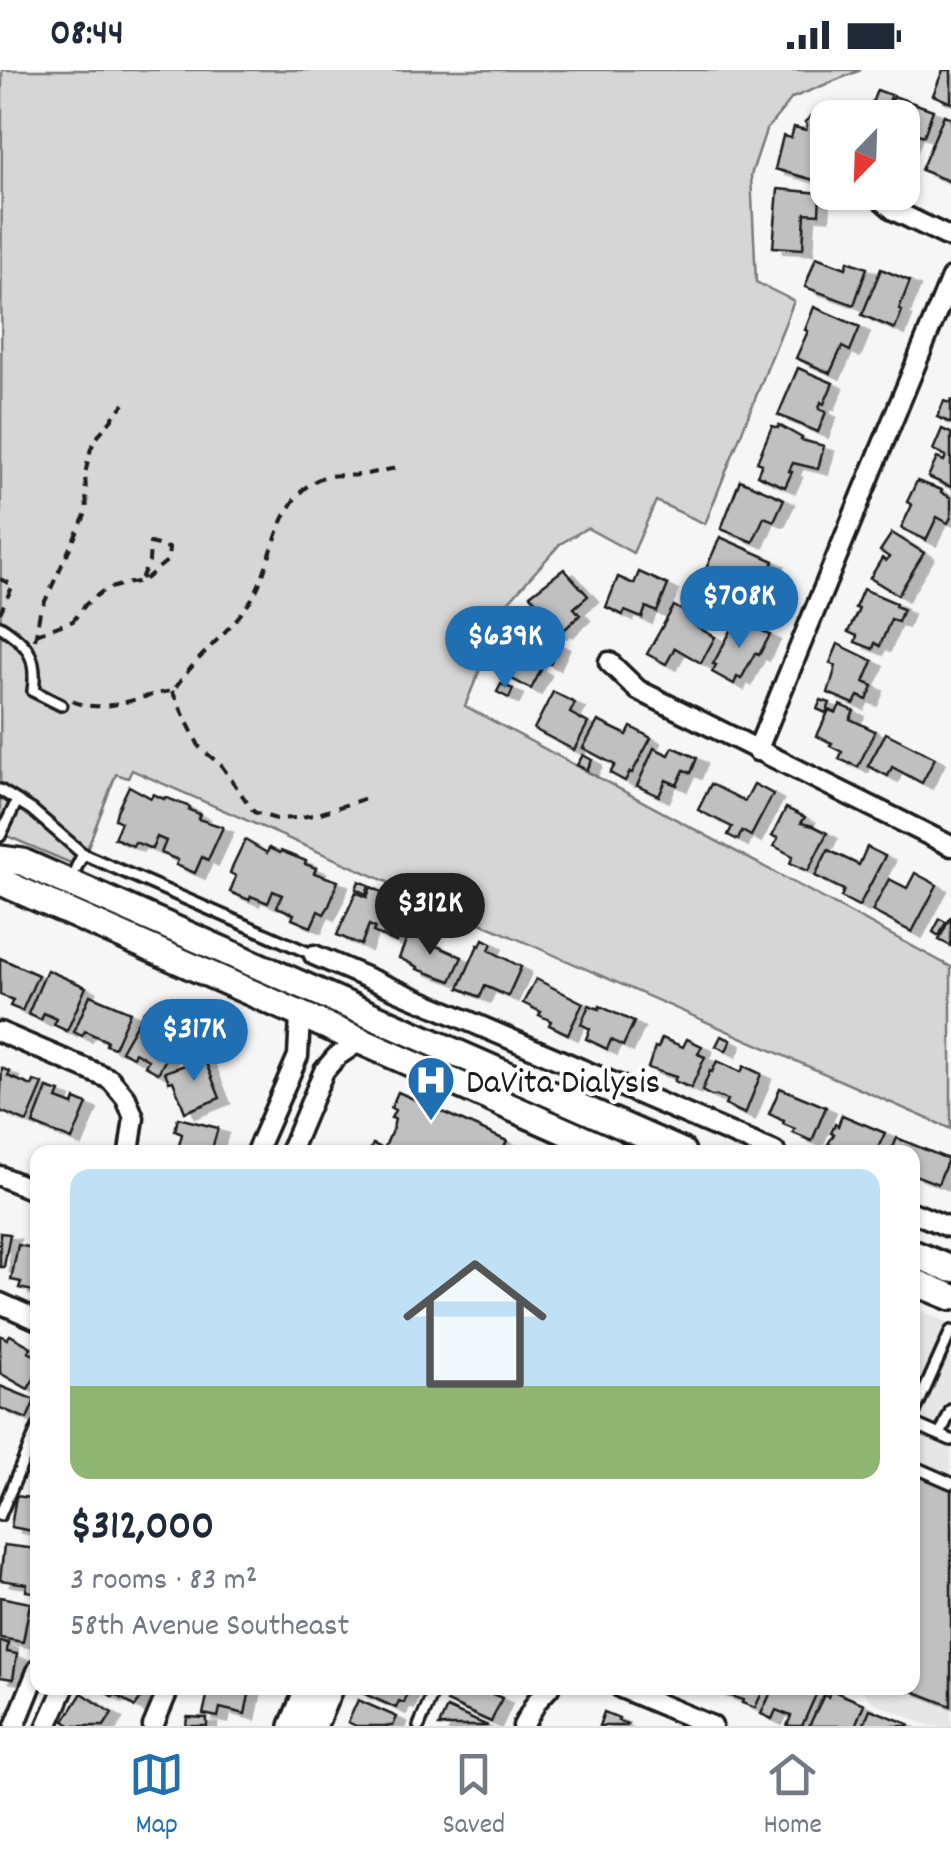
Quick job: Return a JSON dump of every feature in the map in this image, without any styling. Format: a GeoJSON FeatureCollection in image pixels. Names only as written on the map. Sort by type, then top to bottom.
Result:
{"type":"FeatureCollection","features":[{"type":"Feature","properties":{"kind":"main road"},"geometry":{"type":"LineString","coordinates":[[0,859],[22,862],[666,1145]]}},
{"type":"Feature","properties":{"kind":"main road"},"geometry":{"type":"LineString","coordinates":[[0,876],[6,884],[358,1042],[550,1140],[576,1145]]}},
{"type":"Feature","properties":{"kind":"main road"},"geometry":{"type":"LineString","coordinates":[[550,1140],[566,1102]]}},
{"type":"Feature","properties":{"kind":"main road"},"geometry":{"type":"LineString","coordinates":[[920,1255],[951,1269]]}},
{"type":"Feature","properties":{"kind":"main road"},"geometry":{"type":"LineString","coordinates":[[920,1284],[951,1297]]}},
{"type":"Feature","properties":{"kind":"main road"},"geometry":{"type":"LineString","coordinates":[[293,1726],[306,1695]]}},
{"type":"Feature","properties":{"kind":"main road"},"geometry":{"type":"LineString","coordinates":[[313,1726],[326,1695]]}},
{"type":"Feature","properties":{"kind":"street"},"geometry":{"type":"LineString","coordinates":[[894,210],[951,238]]}},
{"type":"Feature","properties":{"kind":"street"},"geometry":{"type":"LineString","coordinates":[[757,751],[951,278]]}},
{"type":"Feature","properties":{"kind":"street"},"geometry":{"type":"LineString","coordinates":[[609,662],[638,690],[951,846]]}},
{"type":"Feature","properties":{"kind":"street"},"geometry":{"type":"LineString","coordinates":[[314,955],[758,1145]]}},
{"type":"Feature","properties":{"kind":"street"},"geometry":{"type":"LineString","coordinates":[[259,1145],[298,1056],[300,1016]]}},
{"type":"Feature","properties":{"kind":"street"},"geometry":{"type":"LineString","coordinates":[[0,1032],[110,1079],[126,1098],[134,1118],[129,1145]]}},
{"type":"Feature","properties":{"kind":"street"},"geometry":{"type":"LineString","coordinates":[[293,1145],[324,1071],[358,1042]]}},
{"type":"Feature","properties":{"kind":"street"},"geometry":{"type":"LineString","coordinates":[[0,1176],[30,1189]]}},
{"type":"Feature","properties":{"kind":"street"},"geometry":{"type":"LineString","coordinates":[[920,1215],[951,1228]]}},
{"type":"Feature","properties":{"kind":"street"},"geometry":{"type":"LineString","coordinates":[[0,1303],[30,1316]]}},
{"type":"Feature","properties":{"kind":"street"},"geometry":{"type":"LineString","coordinates":[[15,1726],[30,1689]]}},
{"type":"Feature","properties":{"kind":"street"},"geometry":{"type":"LineString","coordinates":[[48,1726],[61,1695]]}},
{"type":"Feature","properties":{"kind":"street"},"geometry":{"type":"LineString","coordinates":[[152,1726],[165,1695]]}},
{"type":"Feature","properties":{"kind":"street"},"geometry":{"type":"LineString","coordinates":[[523,1726],[543,1695]]}},
{"type":"Feature","properties":{"kind":"street"},"geometry":{"type":"LineString","coordinates":[[638,1695],[712,1726]]}},
{"type":"Feature","properties":{"kind":"lane"},"geometry":{"type":"LineString","coordinates":[[0,626],[27,647],[33,661],[33,691],[64,702]]}},
{"type":"Feature","properties":{"kind":"lane"},"geometry":{"type":"LineString","coordinates":[[0,790],[32,810],[83,854],[314,955]]}},
{"type":"Feature","properties":{"kind":"lane"},"geometry":{"type":"LineString","coordinates":[[0,836],[17,800]]}},
{"type":"Feature","properties":{"kind":"lane"},"geometry":{"type":"LineString","coordinates":[[76,868],[83,854]]}},
{"type":"Feature","properties":{"kind":"lane"},"geometry":{"type":"LineString","coordinates":[[920,1402],[951,1330]]}},
{"type":"Feature","properties":{"kind":"lane"},"geometry":{"type":"LineString","coordinates":[[940,1435],[951,1410]]}},
{"type":"Feature","properties":{"kind":"lane"},"geometry":{"type":"LineString","coordinates":[[920,1425],[951,1440]]}},
{"type":"Feature","properties":{"kind":"lane"},"geometry":{"type":"LineString","coordinates":[[0,1515],[30,1446]]}},
{"type":"Feature","properties":{"kind":"lane"},"geometry":{"type":"LineString","coordinates":[[920,1469],[951,1483]]}},
{"type":"Feature","properties":{"kind":"lane"},"geometry":{"type":"LineString","coordinates":[[419,1726],[433,1695]]}},
{"type":"Feature","properties":{"kind":"path"},"geometry":{"type":"LineString","coordinates":[[33,661],[40,612],[87,511],[86,474],[92,448],[124,404]]}},
{"type":"Feature","properties":{"kind":"path"},"geometry":{"type":"LineString","coordinates":[[64,702],[109,705],[172,691],[249,602],[284,517],[296,498],[316,480],[330,475],[356,476],[397,468]]}},
{"type":"Feature","properties":{"kind":"path"},"geometry":{"type":"LineString","coordinates":[[36,634],[73,620],[104,590],[144,581],[168,560],[169,548],[150,543],[144,581]]}},
{"type":"Feature","properties":{"kind":"path"},"geometry":{"type":"LineString","coordinates":[[0,580],[13,585],[0,613]]}},
{"type":"Feature","properties":{"kind":"path"},"geometry":{"type":"LineString","coordinates":[[172,691],[200,748],[221,764],[254,812],[276,819],[296,818],[366,798]]}},
{"type":"Feature","properties":{"kind":"shaded area"},"geometry":{"type":"Polygon","coordinates":[[[2,70],[861,70],[792,98],[766,130],[751,175],[756,282],[794,301],[705,524],[656,501],[633,553],[587,528],[560,544],[505,606],[492,627],[465,706],[951,967],[951,1129],[132,770],[128,778],[116,774],[80,867],[0,833],[2,70]]]}},
{"type":"Feature","properties":{"kind":"shaded area"},"geometry":{"type":"Polygon","coordinates":[[[920,1310],[951,1324],[951,1726],[929,1726],[873,1702],[866,1695],[920,1695],[920,1310]]]}},
{"type":"Feature","properties":{"kind":"building"},"geometry":{"type":"Polygon","coordinates":[[[943,70],[951,70],[951,103],[933,95],[943,70]]]}},
{"type":"Feature","properties":{"kind":"building"},"geometry":{"type":"Polygon","coordinates":[[[877,90],[891,95],[890,100],[873,100],[877,90]]]}},
{"type":"Feature","properties":{"kind":"building"},"geometry":{"type":"Polygon","coordinates":[[[920,105],[933,110],[924,136],[920,135],[920,105]]]}},
{"type":"Feature","properties":{"kind":"building"},"geometry":{"type":"Polygon","coordinates":[[[944,115],[951,118],[951,182],[921,170],[944,115]]]}},
{"type":"Feature","properties":{"kind":"building"},"geometry":{"type":"Polygon","coordinates":[[[810,117],[810,179],[775,169],[783,136],[791,138],[794,127],[806,130],[805,122],[810,117]]]}},
{"type":"Feature","properties":{"kind":"building"},"geometry":{"type":"Polygon","coordinates":[[[778,189],[810,192],[810,210],[819,210],[819,214],[805,213],[803,249],[773,247],[778,189]]]}},
{"type":"Feature","properties":{"kind":"building"},"geometry":{"type":"Polygon","coordinates":[[[816,257],[846,268],[848,261],[867,268],[854,305],[805,287],[816,257]]]}},
{"type":"Feature","properties":{"kind":"building"},"geometry":{"type":"Polygon","coordinates":[[[881,269],[910,281],[895,329],[862,315],[881,269]]]}},
{"type":"Feature","properties":{"kind":"building"},"geometry":{"type":"Polygon","coordinates":[[[814,307],[860,327],[850,351],[842,347],[830,373],[796,358],[814,307]]]}},
{"type":"Feature","properties":{"kind":"building"},"geometry":{"type":"Polygon","coordinates":[[[798,368],[833,383],[824,404],[821,402],[819,409],[826,412],[818,432],[778,415],[798,368]]]}},
{"type":"Feature","properties":{"kind":"building"},"geometry":{"type":"Polygon","coordinates":[[[951,399],[951,423],[937,417],[944,401],[949,403],[951,399]]]}},
{"type":"Feature","properties":{"kind":"building"},"geometry":{"type":"Polygon","coordinates":[[[779,425],[801,440],[824,446],[818,469],[793,463],[785,487],[757,475],[762,464],[757,462],[772,426],[779,425]]]}},
{"type":"Feature","properties":{"kind":"building"},"geometry":{"type":"Polygon","coordinates":[[[942,429],[951,433],[951,487],[928,477],[937,458],[944,461],[946,456],[933,450],[942,429]]]}},
{"type":"Feature","properties":{"kind":"building"},"geometry":{"type":"Polygon","coordinates":[[[740,480],[784,499],[774,521],[764,517],[753,542],[721,529],[740,480]]]}},
{"type":"Feature","properties":{"kind":"building"},"geometry":{"type":"Polygon","coordinates":[[[917,481],[942,490],[951,498],[948,523],[937,517],[926,540],[901,528],[912,505],[907,502],[917,481]]]}},
{"type":"Feature","properties":{"kind":"building"},"geometry":{"type":"Polygon","coordinates":[[[892,533],[924,553],[898,595],[870,578],[882,558],[886,561],[889,557],[880,551],[892,533]]]}},
{"type":"Feature","properties":{"kind":"building"},"geometry":{"type":"Polygon","coordinates":[[[720,537],[774,561],[765,582],[739,570],[726,599],[698,587],[720,537]]]}},
{"type":"Feature","properties":{"kind":"building"},"geometry":{"type":"Polygon","coordinates":[[[564,569],[588,596],[574,608],[580,615],[557,632],[547,625],[544,628],[527,613],[537,603],[530,595],[564,569]]]}},
{"type":"Feature","properties":{"kind":"building"},"geometry":{"type":"Polygon","coordinates":[[[639,572],[668,585],[657,612],[646,607],[642,618],[606,607],[618,577],[634,584],[639,572]]]}},
{"type":"Feature","properties":{"kind":"building"},"geometry":{"type":"Polygon","coordinates":[[[863,589],[903,609],[898,622],[891,619],[880,646],[875,643],[873,649],[855,642],[857,636],[848,632],[863,589]]]}},
{"type":"Feature","properties":{"kind":"building"},"geometry":{"type":"Polygon","coordinates":[[[674,606],[699,620],[695,626],[715,637],[701,663],[675,648],[666,664],[647,654],[674,606]]]}},
{"type":"Feature","properties":{"kind":"building"},"geometry":{"type":"Polygon","coordinates":[[[738,618],[770,635],[734,684],[712,672],[738,618]]]}},
{"type":"Feature","properties":{"kind":"building"},"geometry":{"type":"Polygon","coordinates":[[[513,621],[559,644],[550,664],[538,658],[534,666],[541,670],[531,689],[497,671],[509,644],[503,641],[513,621]]]}},
{"type":"Feature","properties":{"kind":"building"},"geometry":{"type":"Polygon","coordinates":[[[838,644],[873,661],[864,682],[873,686],[867,700],[858,696],[854,704],[828,693],[836,666],[830,663],[838,644]]]}},
{"type":"Feature","properties":{"kind":"building"},"geometry":{"type":"Polygon","coordinates":[[[501,684],[513,689],[509,698],[497,692],[501,684]]]}},
{"type":"Feature","properties":{"kind":"building"},"geometry":{"type":"Polygon","coordinates":[[[553,692],[575,703],[570,713],[588,723],[574,750],[534,729],[553,692]]]}},
{"type":"Feature","properties":{"kind":"building"},"geometry":{"type":"Polygon","coordinates":[[[821,700],[830,703],[826,713],[817,709],[821,700]]]}},
{"type":"Feature","properties":{"kind":"building"},"geometry":{"type":"Polygon","coordinates":[[[840,705],[854,711],[850,719],[875,731],[858,767],[839,759],[842,752],[817,736],[829,710],[836,713],[840,705]]]}},
{"type":"Feature","properties":{"kind":"building"},"geometry":{"type":"Polygon","coordinates":[[[598,721],[627,735],[631,727],[651,738],[625,781],[610,773],[615,765],[583,748],[598,721]]]}},
{"type":"Feature","properties":{"kind":"building"},"geometry":{"type":"Polygon","coordinates":[[[886,733],[935,758],[922,783],[892,767],[888,776],[868,766],[886,733]]]}},
{"type":"Feature","properties":{"kind":"building"},"geometry":{"type":"Polygon","coordinates":[[[673,747],[697,758],[691,773],[684,770],[677,785],[666,780],[659,796],[637,786],[654,748],[669,755],[673,747]]]}},
{"type":"Feature","properties":{"kind":"building"},"geometry":{"type":"Polygon","coordinates":[[[583,755],[592,760],[587,770],[577,765],[583,755]]]}},
{"type":"Feature","properties":{"kind":"building"},"geometry":{"type":"Polygon","coordinates":[[[711,784],[745,801],[754,784],[773,794],[751,836],[742,831],[738,840],[728,835],[732,827],[698,810],[711,784]]]}},
{"type":"Feature","properties":{"kind":"building"},"geometry":{"type":"Polygon","coordinates":[[[129,786],[151,798],[153,794],[190,807],[189,810],[200,814],[198,819],[223,827],[208,860],[202,857],[195,873],[161,853],[166,841],[157,837],[152,849],[114,838],[121,822],[115,819],[117,811],[129,786]]]}},
{"type":"Feature","properties":{"kind":"building"},"geometry":{"type":"Polygon","coordinates":[[[786,808],[805,817],[801,823],[827,833],[808,871],[790,863],[793,856],[774,846],[778,838],[772,836],[786,808]]]}},
{"type":"Feature","properties":{"kind":"building"},"geometry":{"type":"Polygon","coordinates":[[[245,840],[267,853],[269,848],[306,861],[305,864],[316,868],[314,873],[338,881],[329,906],[324,914],[318,911],[311,927],[277,907],[282,895],[273,891],[268,903],[230,892],[236,876],[230,873],[245,840]]]}},
{"type":"Feature","properties":{"kind":"building"},"geometry":{"type":"Polygon","coordinates":[[[867,847],[885,856],[859,906],[841,897],[844,890],[815,876],[828,850],[859,865],[867,847]]]}},
{"type":"Feature","properties":{"kind":"building"},"geometry":{"type":"Polygon","coordinates":[[[915,873],[937,885],[912,932],[872,911],[889,879],[907,888],[915,873]]]}},
{"type":"Feature","properties":{"kind":"building"},"geometry":{"type":"Polygon","coordinates":[[[359,881],[369,885],[366,894],[356,889],[359,881]]]}},
{"type":"Feature","properties":{"kind":"building"},"geometry":{"type":"Polygon","coordinates":[[[371,887],[386,894],[382,903],[408,914],[396,942],[373,932],[375,928],[369,925],[361,945],[337,935],[356,892],[367,897],[371,887]]]}},
{"type":"Feature","properties":{"kind":"building"},"geometry":{"type":"Polygon","coordinates":[[[951,916],[951,946],[939,940],[951,916]]]}},
{"type":"Feature","properties":{"kind":"building"},"geometry":{"type":"Polygon","coordinates":[[[940,919],[946,922],[939,936],[933,932],[940,919]]]}},
{"type":"Feature","properties":{"kind":"building"},"geometry":{"type":"Polygon","coordinates":[[[409,934],[462,957],[451,981],[399,958],[409,934]]]}},
{"type":"Feature","properties":{"kind":"building"},"geometry":{"type":"Polygon","coordinates":[[[483,939],[492,943],[489,950],[521,967],[508,996],[485,986],[480,997],[459,988],[483,939]]]}},
{"type":"Feature","properties":{"kind":"building"},"geometry":{"type":"Polygon","coordinates":[[[0,958],[38,975],[22,1011],[10,1006],[13,1000],[0,995],[0,958]]]}},
{"type":"Feature","properties":{"kind":"building"},"geometry":{"type":"Polygon","coordinates":[[[47,970],[86,987],[67,1031],[54,1025],[57,1019],[44,1013],[41,1020],[28,1014],[47,970]]]}},
{"type":"Feature","properties":{"kind":"building"},"geometry":{"type":"Polygon","coordinates":[[[536,979],[583,1003],[568,1034],[549,1025],[551,1021],[539,1015],[541,1012],[523,1003],[536,979]]]}},
{"type":"Feature","properties":{"kind":"building"},"geometry":{"type":"Polygon","coordinates":[[[90,995],[130,1012],[114,1048],[85,1031],[82,1036],[74,1032],[90,995]]]}},
{"type":"Feature","properties":{"kind":"building"},"geometry":{"type":"Polygon","coordinates":[[[589,1005],[634,1022],[623,1046],[611,1040],[607,1049],[586,1039],[590,1029],[581,1024],[589,1005]]]}},
{"type":"Feature","properties":{"kind":"building"},"geometry":{"type":"Polygon","coordinates":[[[144,1011],[181,1032],[158,1073],[145,1066],[148,1060],[135,1052],[133,1057],[121,1051],[144,1011]]]}},
{"type":"Feature","properties":{"kind":"building"},"geometry":{"type":"Polygon","coordinates":[[[721,1036],[731,1040],[726,1051],[716,1046],[721,1036]]]}},
{"type":"Feature","properties":{"kind":"building"},"geometry":{"type":"Polygon","coordinates":[[[662,1038],[683,1047],[687,1039],[702,1046],[698,1054],[705,1057],[691,1088],[674,1081],[676,1077],[648,1068],[662,1038]]]}},
{"type":"Feature","properties":{"kind":"building"},"geometry":{"type":"Polygon","coordinates":[[[204,1058],[220,1098],[185,1112],[173,1081],[169,1082],[165,1072],[204,1058]]]}},
{"type":"Feature","properties":{"kind":"building"},"geometry":{"type":"Polygon","coordinates":[[[717,1061],[741,1072],[744,1066],[761,1074],[745,1114],[725,1105],[727,1100],[702,1091],[717,1061]]]}},
{"type":"Feature","properties":{"kind":"building"},"geometry":{"type":"Polygon","coordinates":[[[2,1068],[10,1072],[8,1076],[32,1086],[34,1081],[43,1084],[27,1122],[0,1111],[2,1068]]]}},
{"type":"Feature","properties":{"kind":"building"},"geometry":{"type":"Polygon","coordinates":[[[47,1088],[60,1092],[57,1099],[73,1105],[75,1099],[87,1104],[72,1140],[33,1124],[47,1088]]]}},
{"type":"Feature","properties":{"kind":"building"},"geometry":{"type":"Polygon","coordinates":[[[780,1088],[826,1107],[812,1141],[793,1133],[795,1129],[769,1114],[780,1088]]]}},
{"type":"Feature","properties":{"kind":"building","name":"DaVita Dialysis"},"geometry":{"type":"Polygon","coordinates":[[[398,1092],[507,1141],[505,1145],[386,1145],[395,1119],[391,1118],[395,1110],[391,1108],[398,1092]]]}},
{"type":"Feature","properties":{"kind":"building"},"geometry":{"type":"Polygon","coordinates":[[[842,1115],[885,1133],[879,1145],[828,1144],[835,1124],[838,1126],[842,1115]]]}},
{"type":"Feature","properties":{"kind":"building"},"geometry":{"type":"Polygon","coordinates":[[[178,1118],[218,1128],[213,1145],[179,1145],[182,1134],[175,1131],[178,1118]]]}},
{"type":"Feature","properties":{"kind":"building"},"geometry":{"type":"Polygon","coordinates":[[[897,1138],[914,1145],[894,1145],[897,1138]]]}},
{"type":"Feature","properties":{"kind":"building"},"geometry":{"type":"Polygon","coordinates":[[[920,1147],[948,1159],[938,1184],[920,1177],[920,1147]]]}},
{"type":"Feature","properties":{"kind":"building"},"geometry":{"type":"Polygon","coordinates":[[[0,1233],[10,1234],[4,1267],[0,1267],[0,1233]]]}},
{"type":"Feature","properties":{"kind":"building"},"geometry":{"type":"Polygon","coordinates":[[[18,1245],[30,1247],[30,1290],[19,1288],[21,1282],[11,1280],[18,1245]]]}},
{"type":"Feature","properties":{"kind":"building"},"geometry":{"type":"Polygon","coordinates":[[[0,1335],[7,1339],[10,1335],[30,1346],[28,1389],[0,1373],[0,1335]]]}},
{"type":"Feature","properties":{"kind":"building"},"geometry":{"type":"Polygon","coordinates":[[[0,1386],[30,1398],[27,1419],[0,1408],[0,1386]]]}},
{"type":"Feature","properties":{"kind":"building"},"geometry":{"type":"Polygon","coordinates":[[[920,1476],[951,1489],[951,1706],[920,1694],[920,1476]]]}},
{"type":"Feature","properties":{"kind":"building"},"geometry":{"type":"Polygon","coordinates":[[[16,1496],[30,1498],[30,1531],[11,1527],[16,1496]]]}},
{"type":"Feature","properties":{"kind":"building"},"geometry":{"type":"Polygon","coordinates":[[[4,1545],[30,1548],[30,1592],[26,1591],[27,1584],[0,1580],[4,1545]]]}},
{"type":"Feature","properties":{"kind":"building"},"geometry":{"type":"Polygon","coordinates":[[[0,1597],[30,1603],[23,1642],[0,1638],[0,1597]]]}},
{"type":"Feature","properties":{"kind":"building"},"geometry":{"type":"Polygon","coordinates":[[[0,1641],[8,1643],[7,1652],[17,1654],[13,1679],[0,1677],[0,1641]]]}},
{"type":"Feature","properties":{"kind":"building"},"geometry":{"type":"Polygon","coordinates":[[[81,1695],[112,1713],[104,1726],[72,1726],[64,1721],[81,1695]]]}},
{"type":"Feature","properties":{"kind":"building"},"geometry":{"type":"Polygon","coordinates":[[[117,1695],[143,1695],[135,1707],[117,1695]]]}},
{"type":"Feature","properties":{"kind":"building"},"geometry":{"type":"Polygon","coordinates":[[[207,1695],[249,1695],[245,1714],[220,1708],[218,1717],[203,1714],[207,1695]]]}},
{"type":"Feature","properties":{"kind":"building"},"geometry":{"type":"Polygon","coordinates":[[[367,1695],[407,1695],[396,1708],[367,1695]]]}},
{"type":"Feature","properties":{"kind":"building"},"geometry":{"type":"Polygon","coordinates":[[[450,1695],[502,1698],[491,1722],[447,1702],[450,1695]]]}},
{"type":"Feature","properties":{"kind":"building"},"geometry":{"type":"Polygon","coordinates":[[[729,1695],[761,1695],[755,1708],[742,1703],[743,1700],[729,1695]]]}},
{"type":"Feature","properties":{"kind":"building"},"geometry":{"type":"Polygon","coordinates":[[[770,1695],[816,1695],[802,1726],[787,1726],[791,1716],[776,1710],[772,1719],[761,1714],[770,1695]]]}},
{"type":"Feature","properties":{"kind":"building"},"geometry":{"type":"Polygon","coordinates":[[[824,1695],[843,1695],[864,1704],[855,1726],[809,1726],[824,1695]]]}},
{"type":"Feature","properties":{"kind":"building"},"geometry":{"type":"Polygon","coordinates":[[[358,1700],[397,1717],[393,1726],[356,1726],[348,1722],[358,1700]]]}},
{"type":"Feature","properties":{"kind":"building"},"geometry":{"type":"Polygon","coordinates":[[[447,1708],[488,1726],[439,1726],[447,1708]]]}},
{"type":"Feature","properties":{"kind":"building"},"geometry":{"type":"Polygon","coordinates":[[[870,1709],[909,1724],[909,1726],[863,1726],[870,1709]]]}},
{"type":"Feature","properties":{"kind":"building"},"geometry":{"type":"Polygon","coordinates":[[[604,1712],[619,1718],[626,1726],[599,1726],[604,1712]]]}},
{"type":"Feature","properties":{"kind":"building"},"geometry":{"type":"Polygon","coordinates":[[[187,1717],[207,1718],[207,1726],[186,1726],[187,1717]]]}},
{"type":"Feature","properties":{"kind":"place","name":"DaVita Dialysis"},"geometry":{"type":"Point","coordinates":[431,1122]}}]}
